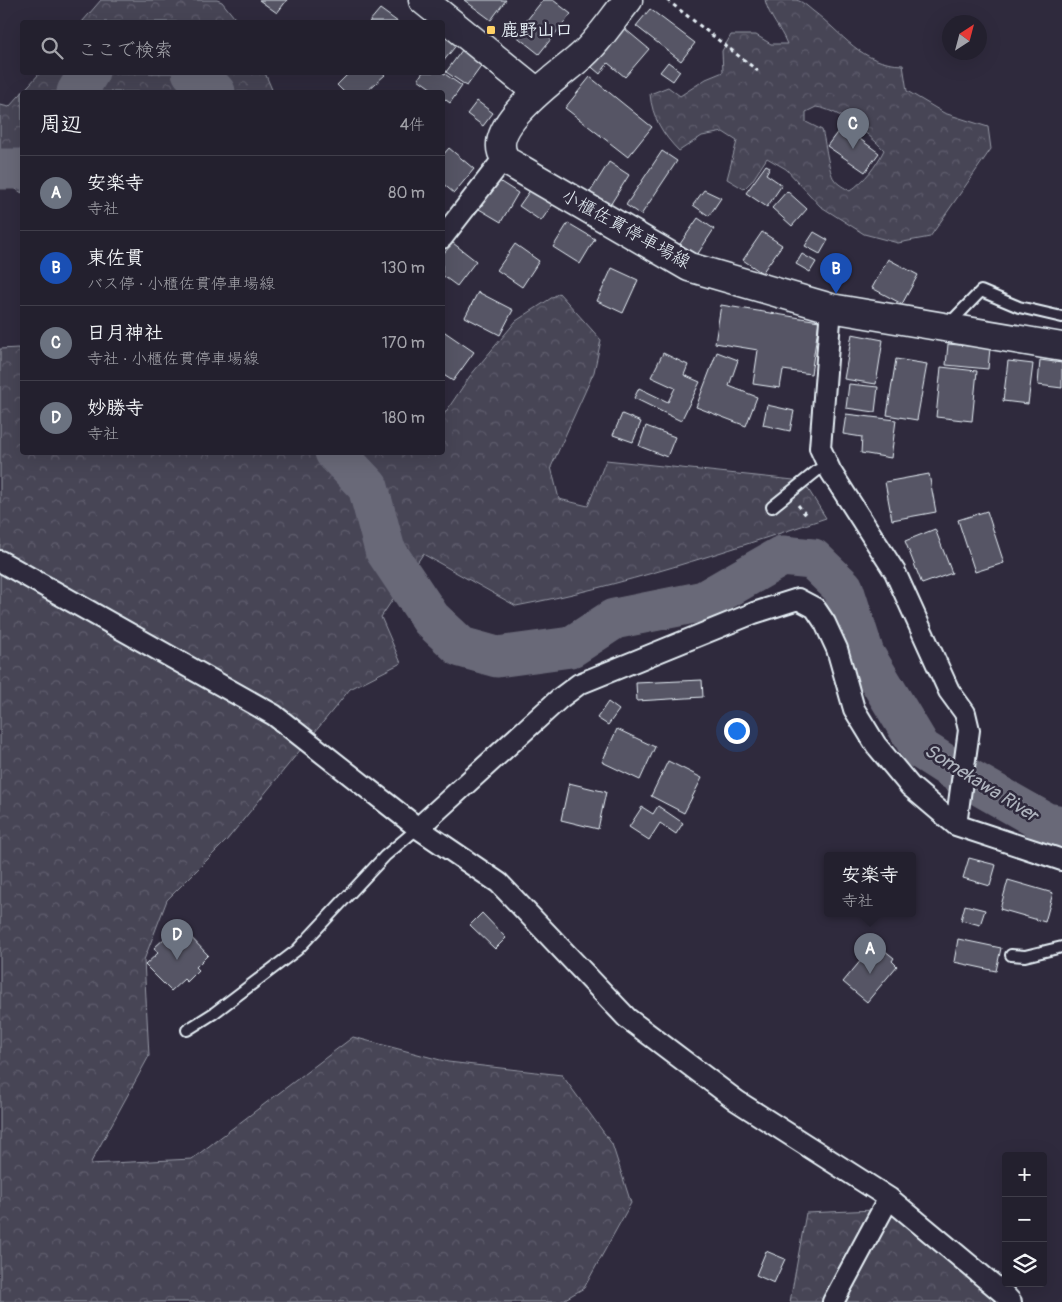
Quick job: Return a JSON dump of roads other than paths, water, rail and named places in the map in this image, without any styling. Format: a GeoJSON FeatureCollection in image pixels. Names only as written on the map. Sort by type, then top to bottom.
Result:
{"type":"FeatureCollection","features":[{"type":"Feature","properties":{"kind":"main road"},"geometry":{"type":"LineString","coordinates":[[423,0],[536,92]]}},
{"type":"Feature","properties":{"kind":"main road"},"geometry":{"type":"LineString","coordinates":[[504,158],[501,144],[513,118],[536,92],[580,58],[628,0]]}},
{"type":"Feature","properties":{"kind":"main road","name":"小櫃佐貫停車場線"},"geometry":{"type":"LineString","coordinates":[[504,158],[689,267],[831,308],[1062,347]]}},
{"type":"Feature","properties":{"kind":"street"},"geometry":{"type":"LineString","coordinates":[[445,234],[504,158]]}},
{"type":"Feature","properties":{"kind":"street"},"geometry":{"type":"LineString","coordinates":[[831,308],[820,448],[828,466],[895,572],[946,684],[965,713],[969,730],[956,818]]}},
{"type":"Feature","properties":{"kind":"street"},"geometry":{"type":"LineString","coordinates":[[0,561],[274,715],[418,828],[499,884],[627,1018],[737,1101],[889,1198],[1003,1293],[1011,1302]]}},
{"type":"Feature","properties":{"kind":"street"},"geometry":{"type":"LineString","coordinates":[[418,828],[559,698],[579,684],[754,613],[798,600],[814,608],[825,624],[837,649],[854,709],[876,745],[910,786],[956,818],[1062,860]]}},
{"type":"Feature","properties":{"kind":"street"},"geometry":{"type":"LineString","coordinates":[[833,1302],[889,1198]]}},
{"type":"Feature","properties":{"kind":"lane"},"geometry":{"type":"LineString","coordinates":[[946,328],[981,291],[1019,308],[1062,316]]}},
{"type":"Feature","properties":{"kind":"lane"},"geometry":{"type":"LineString","coordinates":[[772,507],[818,470],[828,466]]}},
{"type":"Feature","properties":{"kind":"lane"},"geometry":{"type":"LineString","coordinates":[[186,1030],[214,1013],[297,950],[385,856],[418,828]]}},
{"type":"Feature","properties":{"kind":"lane"},"geometry":{"type":"LineString","coordinates":[[1011,955],[1025,956],[1062,947]]}},
{"type":"Feature","properties":{"kind":"waterway","name":"Somekawa River"},"geometry":{"type":"LineString","coordinates":[[78,90],[87,75]]}},
{"type":"Feature","properties":{"kind":"waterway","name":"Somekawa River"},"geometry":{"type":"LineString","coordinates":[[195,75],[213,90]]}},
{"type":"Feature","properties":{"kind":"waterway","name":"Somekawa River"},"geometry":{"type":"LineString","coordinates":[[0,169],[20,169]]}},
{"type":"Feature","properties":{"kind":"waterway","name":"Somekawa River"},"geometry":{"type":"LineString","coordinates":[[338,455],[368,487],[385,550],[431,619],[461,647],[497,657],[571,647],[614,619],[704,601],[782,556],[813,559],[843,588],[864,654],[921,749],[960,774],[1046,823],[1062,826]]}},
{"type":"Feature","properties":{"kind":"place","name":"鹿野山口"},"geometry":{"type":"Point","coordinates":[491,30]}},
{"type":"Feature","properties":{"kind":"place","name":"日月神社"},"geometry":{"type":"Point","coordinates":[853,149]}},
{"type":"Feature","properties":{"kind":"place","name":"東佐貫"},"geometry":{"type":"Point","coordinates":[836,294]}},
{"type":"Feature","properties":{"kind":"place","name":"妙勝寺"},"geometry":{"type":"Point","coordinates":[177,960]}},
{"type":"Feature","properties":{"kind":"place","name":"安楽寺"},"geometry":{"type":"Point","coordinates":[870,974]}}]}
